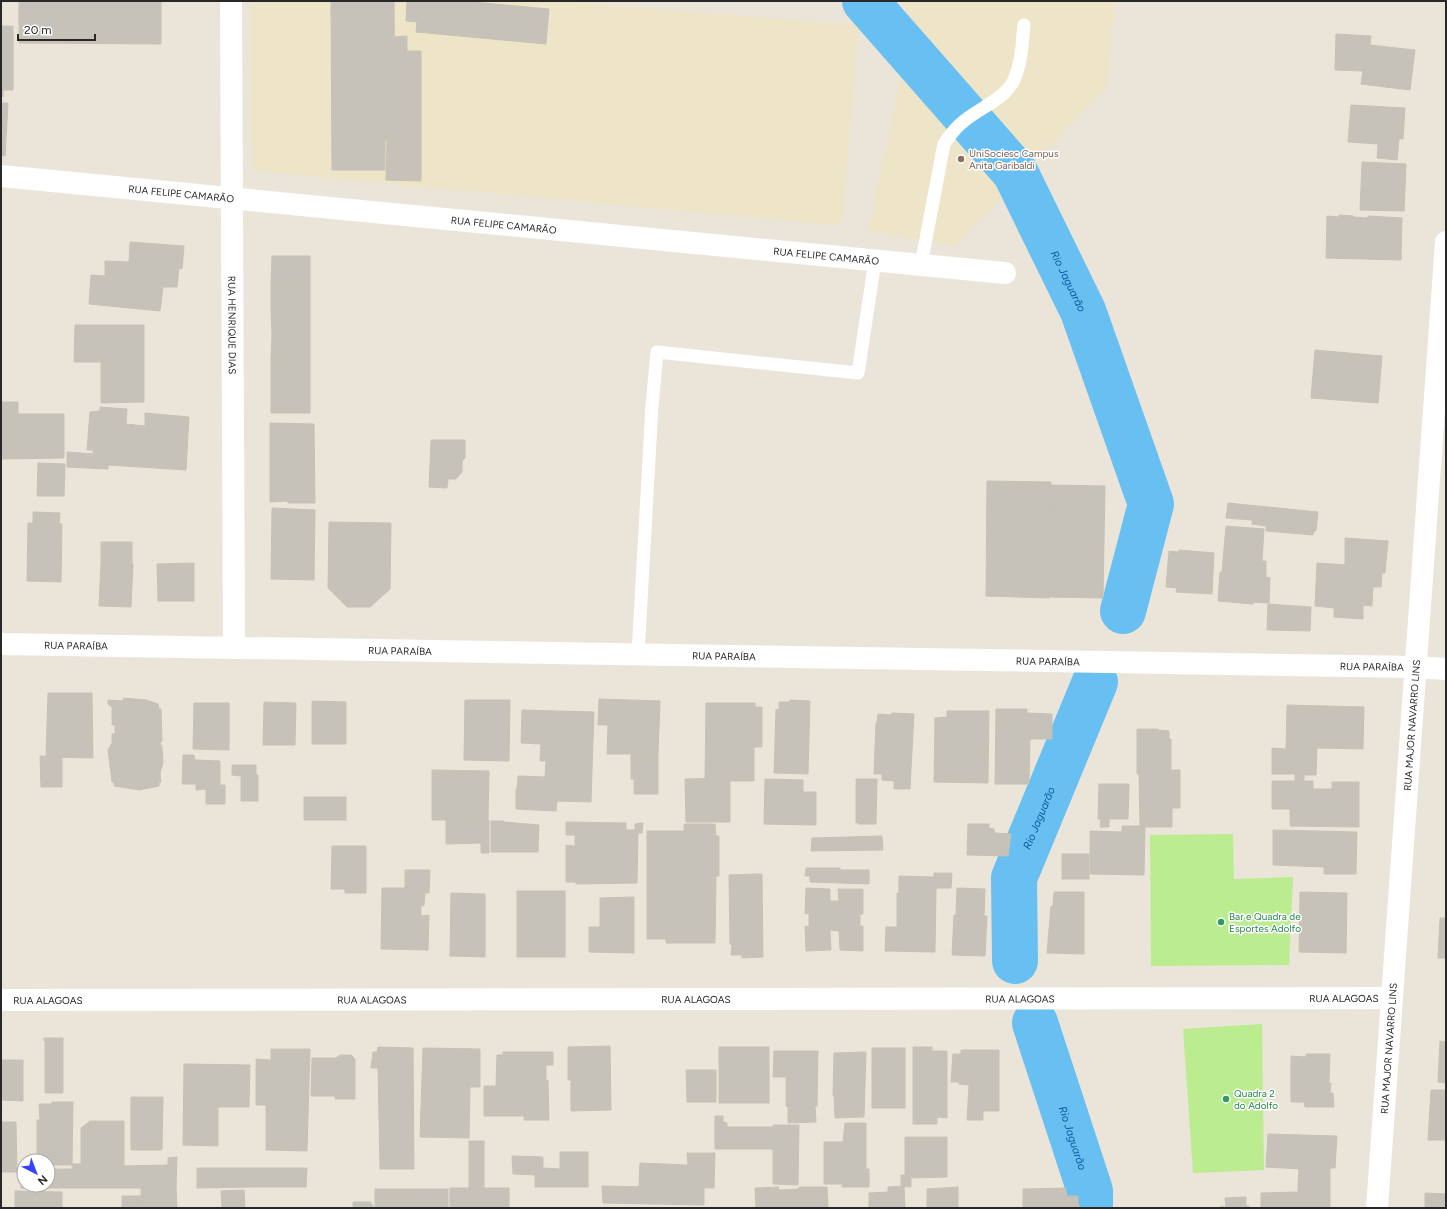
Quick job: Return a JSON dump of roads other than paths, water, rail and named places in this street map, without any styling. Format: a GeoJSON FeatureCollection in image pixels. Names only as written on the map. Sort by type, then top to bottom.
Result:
{"type":"FeatureCollection","features":[{"type":"Feature","properties":{"kind":"street","name":"RUA HENRIQUE DIAS"},"geometry":{"type":"LineString","coordinates":[[231,1],[234,648]]}},
{"type":"Feature","properties":{"kind":"street","name":"RUA FELIPE CAMARÃO"},"geometry":{"type":"LineString","coordinates":[[1,176],[1005,273]]}},
{"type":"Feature","properties":{"kind":"street","name":"RUA MAJOR NAVARRO LINS"},"geometry":{"type":"LineString","coordinates":[[1377,1208],[1446,242]]}},
{"type":"Feature","properties":{"kind":"street","name":"RUA PARAÍBA"},"geometry":{"type":"LineString","coordinates":[[1,644],[1415,667],[1446,669]]}},
{"type":"Feature","properties":{"kind":"street","name":"RUA ALAGOAS"},"geometry":{"type":"LineString","coordinates":[[1,1000],[1392,998]]}},
{"type":"Feature","properties":{"kind":"lane"},"geometry":{"type":"LineString","coordinates":[[921,265],[944,144],[952,132],[965,120],[1004,94],[1014,81],[1020,63],[1024,25]]}},
{"type":"Feature","properties":{"kind":"lane"},"geometry":{"type":"LineString","coordinates":[[638,654],[652,406],[657,352],[858,373],[875,260]]}},
{"type":"Feature","properties":{"kind":"waterway","name":"Rio Jaguarão"},"geometry":{"type":"LineString","coordinates":[[865,1],[1015,172],[1083,311],[1151,504],[1123,611]]}},
{"type":"Feature","properties":{"kind":"waterway","name":"Rio Jaguarão"},"geometry":{"type":"LineString","coordinates":[[1015,961],[1014,878],[1095,682]]}},
{"type":"Feature","properties":{"kind":"waterway","name":"Rio Jaguarão"},"geometry":{"type":"LineString","coordinates":[[1035,1023],[1090,1191],[1090,1208]]}},
{"type":"Feature","properties":{"kind":"place","name":"UniSociesc Campus Anita Garibaldi"},"geometry":{"type":"Point","coordinates":[961,159]}},
{"type":"Feature","properties":{"kind":"place","name":"Bar e Quadra de Esportes Adolfo"},"geometry":{"type":"Point","coordinates":[1221,922]}},
{"type":"Feature","properties":{"kind":"place","name":"Quadra 2 do Adolfo"},"geometry":{"type":"Point","coordinates":[1226,1099]}}]}
